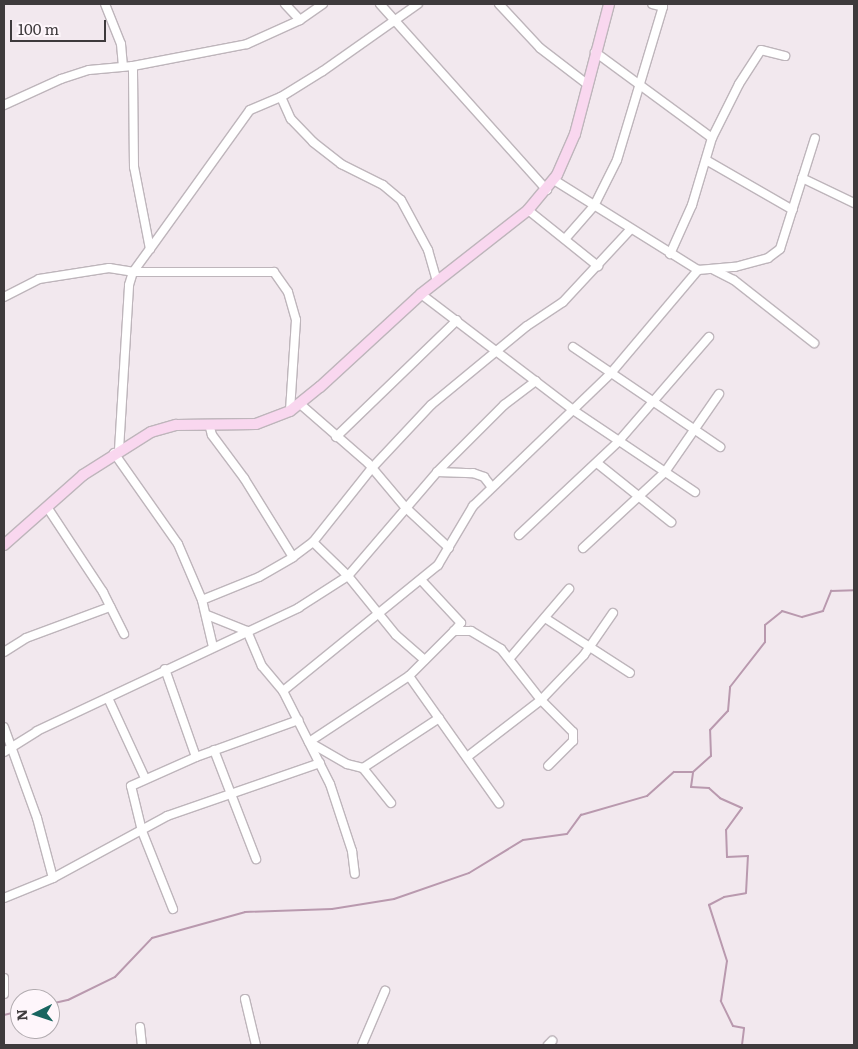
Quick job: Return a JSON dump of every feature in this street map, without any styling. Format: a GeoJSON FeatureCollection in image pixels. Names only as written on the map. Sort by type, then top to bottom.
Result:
{"type":"FeatureCollection","features":[{"type":"Feature","properties":{"kind":"street"},"geometry":{"type":"LineString","coordinates":[[105,4],[121,44],[123,66]]}},
{"type":"Feature","properties":{"kind":"street"},"geometry":{"type":"LineString","coordinates":[[284,4],[300,20]]}},
{"type":"Feature","properties":{"kind":"street"},"geometry":{"type":"LineString","coordinates":[[4,105],[74,74],[133,66],[247,44],[300,20],[323,4]]}},
{"type":"Feature","properties":{"kind":"street"},"geometry":{"type":"LineString","coordinates":[[380,4],[393,22],[547,190]]}},
{"type":"Feature","properties":{"kind":"street"},"geometry":{"type":"LineString","coordinates":[[214,647],[202,600],[178,544],[116,452],[128,293],[133,272],[244,116],[258,104],[281,97],[418,4]]}},
{"type":"Feature","properties":{"kind":"street"},"geometry":{"type":"LineString","coordinates":[[499,4],[540,48],[587,84]]}},
{"type":"Feature","properties":{"kind":"street"},"geometry":{"type":"LineString","coordinates":[[4,545],[83,474],[116,452],[163,428],[209,424],[256,424],[290,410],[421,294],[528,210],[554,180],[575,134],[609,4]]}},
{"type":"Feature","properties":{"kind":"street"},"geometry":{"type":"LineString","coordinates":[[565,240],[594,206],[617,160],[663,7],[652,4]]}},
{"type":"Feature","properties":{"kind":"street"},"geometry":{"type":"LineString","coordinates":[[670,254],[692,205],[712,138],[759,51],[785,56]]}},
{"type":"Feature","properties":{"kind":"street"},"geometry":{"type":"LineString","coordinates":[[595,52],[640,87],[712,138]]}},
{"type":"Feature","properties":{"kind":"street"},"geometry":{"type":"LineString","coordinates":[[133,66],[134,167],[150,249]]}},
{"type":"Feature","properties":{"kind":"street"},"geometry":{"type":"LineString","coordinates":[[281,97],[291,119],[320,148],[341,164],[383,185],[401,200],[428,250],[437,282]]}},
{"type":"Feature","properties":{"kind":"street"},"geometry":{"type":"LineString","coordinates":[[283,691],[422,581],[449,548],[473,506],[611,373],[698,270],[736,266],[773,255],[780,250],[815,138]]}},
{"type":"Feature","properties":{"kind":"street"},"geometry":{"type":"LineString","coordinates":[[706,160],[793,210]]}},
{"type":"Feature","properties":{"kind":"street"},"geometry":{"type":"LineString","coordinates":[[802,178],[854,203]]}},
{"type":"Feature","properties":{"kind":"street"},"geometry":{"type":"LineString","coordinates":[[554,180],[630,230],[698,270]]}},
{"type":"Feature","properties":{"kind":"street"},"geometry":{"type":"LineString","coordinates":[[528,210],[598,266]]}},
{"type":"Feature","properties":{"kind":"street"},"geometry":{"type":"LineString","coordinates":[[202,600],[252,580],[293,557],[313,542],[371,469],[431,405],[495,351],[563,302],[630,230]]}},
{"type":"Feature","properties":{"kind":"street"},"geometry":{"type":"LineString","coordinates":[[4,297],[33,281],[109,268],[133,272],[268,271],[278,274],[296,320],[290,410]]}},
{"type":"Feature","properties":{"kind":"street"},"geometry":{"type":"LineString","coordinates":[[709,268],[734,280],[814,343]]}},
{"type":"Feature","properties":{"kind":"street"},"geometry":{"type":"LineString","coordinates":[[421,294],[573,410],[695,492]]}},
{"type":"Feature","properties":{"kind":"street"},"geometry":{"type":"LineString","coordinates":[[336,437],[457,320]]}},
{"type":"Feature","properties":{"kind":"street"},"geometry":{"type":"LineString","coordinates":[[519,535],[618,442],[709,337]]}},
{"type":"Feature","properties":{"kind":"street"},"geometry":{"type":"LineString","coordinates":[[573,347],[720,447]]}},
{"type":"Feature","properties":{"kind":"street"},"geometry":{"type":"LineString","coordinates":[[7,749],[37,730],[108,698],[165,669],[276,621],[348,576],[405,507],[437,472],[504,405],[536,382]]}},
{"type":"Feature","properties":{"kind":"street"},"geometry":{"type":"LineString","coordinates":[[583,548],[642,496],[665,472],[720,394]]}},
{"type":"Feature","properties":{"kind":"street"},"geometry":{"type":"LineString","coordinates":[[299,403],[371,469],[405,507],[449,548]]}},
{"type":"Feature","properties":{"kind":"street"},"geometry":{"type":"LineString","coordinates":[[209,424],[212,435],[244,478],[293,557]]}},
{"type":"Feature","properties":{"kind":"street"},"geometry":{"type":"LineString","coordinates":[[597,463],[642,496],[671,522]]}},
{"type":"Feature","properties":{"kind":"street"},"geometry":{"type":"LineString","coordinates":[[437,472],[478,474],[492,486]]}},
{"type":"Feature","properties":{"kind":"street"},"geometry":{"type":"LineString","coordinates":[[47,507],[83,560],[124,634]]}},
{"type":"Feature","properties":{"kind":"street"},"geometry":{"type":"LineString","coordinates":[[313,542],[348,576],[378,614],[425,660]]}},
{"type":"Feature","properties":{"kind":"street"},"geometry":{"type":"LineString","coordinates":[[309,742],[409,676],[461,623],[422,581]]}},
{"type":"Feature","properties":{"kind":"street"},"geometry":{"type":"LineString","coordinates":[[510,658],[569,589]]}},
{"type":"Feature","properties":{"kind":"street"},"geometry":{"type":"LineString","coordinates":[[4,652],[26,638],[110,607]]}},
{"type":"Feature","properties":{"kind":"street"},"geometry":{"type":"LineString","coordinates":[[467,757],[541,700],[590,648],[613,612]]}},
{"type":"Feature","properties":{"kind":"street"},"geometry":{"type":"LineString","coordinates":[[207,615],[247,632],[262,666],[283,691],[320,763],[344,826],[355,874]]}},
{"type":"Feature","properties":{"kind":"street"},"geometry":{"type":"LineString","coordinates":[[545,618],[630,673]]}},
{"type":"Feature","properties":{"kind":"street"},"geometry":{"type":"LineString","coordinates":[[454,631],[471,631],[510,658],[541,700],[574,736],[571,744],[548,766]]}},
{"type":"Feature","properties":{"kind":"street"},"geometry":{"type":"LineString","coordinates":[[165,669],[196,756]]}},
{"type":"Feature","properties":{"kind":"street"},"geometry":{"type":"LineString","coordinates":[[409,676],[499,803]]}},
{"type":"Feature","properties":{"kind":"street"},"geometry":{"type":"LineString","coordinates":[[108,698],[145,778]]}},
{"type":"Feature","properties":{"kind":"street"},"geometry":{"type":"LineString","coordinates":[[363,768],[439,718]]}},
{"type":"Feature","properties":{"kind":"street"},"geometry":{"type":"LineString","coordinates":[[173,909],[142,831],[130,790],[132,784],[196,756],[298,720]]}},
{"type":"Feature","properties":{"kind":"street"},"geometry":{"type":"LineString","coordinates":[[4,727],[7,749],[37,818],[53,878]]}},
{"type":"Feature","properties":{"kind":"street"},"geometry":{"type":"LineString","coordinates":[[309,742],[347,764],[363,768],[391,803]]}},
{"type":"Feature","properties":{"kind":"street"},"geometry":{"type":"LineString","coordinates":[[214,750],[256,859]]}},
{"type":"Feature","properties":{"kind":"street"},"geometry":{"type":"LineString","coordinates":[[4,898],[53,878],[167,816],[320,763]]}},
{"type":"Feature","properties":{"kind":"street"},"geometry":{"type":"LineString","coordinates":[[4,978],[4,994]]}},
{"type":"Feature","properties":{"kind":"street"},"geometry":{"type":"LineString","coordinates":[[362,1045],[385,991]]}},
{"type":"Feature","properties":{"kind":"street"},"geometry":{"type":"LineString","coordinates":[[245,999],[256,1045]]}},
{"type":"Feature","properties":{"kind":"street"},"geometry":{"type":"LineString","coordinates":[[140,1027],[142,1045]]}},
{"type":"Feature","properties":{"kind":"waterway"},"geometry":{"type":"LineString","coordinates":[[742,1045],[744,1028],[733,1026],[721,1001],[727,961],[709,905],[724,897],[746,893],[748,856],[727,857],[726,830],[742,808],[720,798],[709,788],[691,787],[693,772],[711,756],[710,730],[728,711],[730,687],[765,642],[765,625],[782,611],[802,617],[823,611],[831,591],[854,590]]}},
{"type":"Feature","properties":{"kind":"waterway"},"geometry":{"type":"LineString","coordinates":[[60,1002],[68,1000],[115,977],[152,938],[245,912],[332,909],[394,899],[469,873],[523,840],[567,834],[581,815],[647,796],[674,772],[693,772]]}},
{"type":"Feature","properties":{"kind":"waterway"},"geometry":{"type":"LineString","coordinates":[[4,1015],[10,1014]]}}]}
